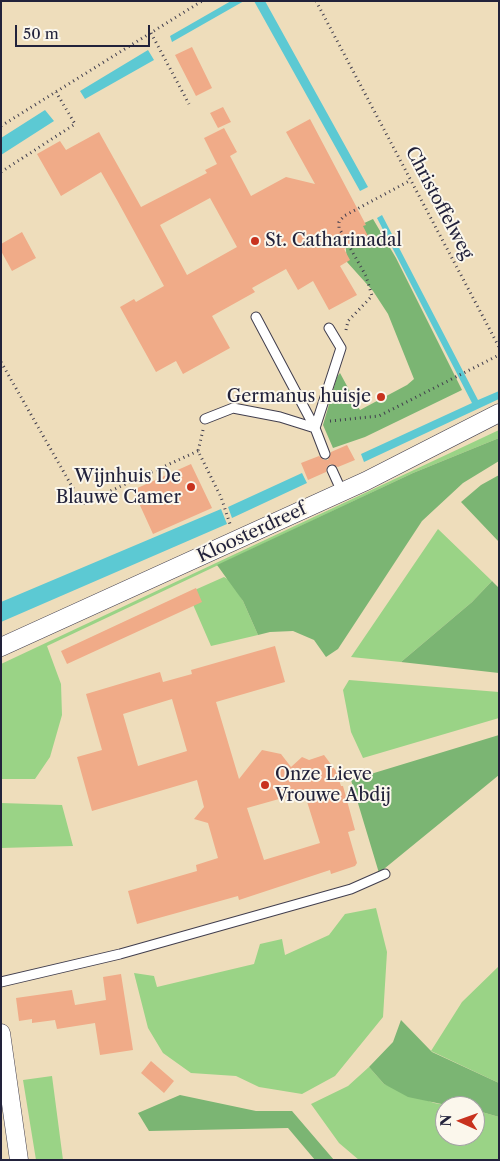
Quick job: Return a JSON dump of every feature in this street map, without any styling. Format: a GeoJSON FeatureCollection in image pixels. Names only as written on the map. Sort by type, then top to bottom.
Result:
{"type":"FeatureCollection","features":[{"type":"Feature","properties":{"kind":"street","name":"Kloosterdreef"},"geometry":{"type":"LineString","coordinates":[[1,647],[342,492],[499,413]]}},
{"type":"Feature","properties":{"kind":"street"},"geometry":{"type":"LineString","coordinates":[[1,1033],[19,1160]]}},
{"type":"Feature","properties":{"kind":"lane"},"geometry":{"type":"LineString","coordinates":[[256,317],[316,425],[325,454]]}},
{"type":"Feature","properties":{"kind":"lane"},"geometry":{"type":"LineString","coordinates":[[316,425],[341,348],[329,328]]}},
{"type":"Feature","properties":{"kind":"lane"},"geometry":{"type":"LineString","coordinates":[[205,419],[233,408],[316,425]]}},
{"type":"Feature","properties":{"kind":"lane"},"geometry":{"type":"LineString","coordinates":[[332,470],[342,492]]}},
{"type":"Feature","properties":{"kind":"lane"},"geometry":{"type":"LineString","coordinates":[[1,982],[120,954],[351,889],[385,874]]}},
{"type":"Feature","properties":{"kind":"path"},"geometry":{"type":"LineString","coordinates":[[1,126],[202,1]]}},
{"type":"Feature","properties":{"kind":"path","name":"Christoffelweg"},"geometry":{"type":"LineString","coordinates":[[316,1],[499,347]]}},
{"type":"Feature","properties":{"kind":"path"},"geometry":{"type":"LineString","coordinates":[[151,33],[189,104]]}},
{"type":"Feature","properties":{"kind":"path"},"geometry":{"type":"LineString","coordinates":[[1,172],[75,124],[56,92]]}},
{"type":"Feature","properties":{"kind":"path"},"geometry":{"type":"LineString","coordinates":[[341,348],[348,321],[372,296],[366,276],[339,228],[339,222],[344,216],[411,180]]}},
{"type":"Feature","properties":{"kind":"path"},"geometry":{"type":"LineString","coordinates":[[316,425],[379,416],[499,355]]}},
{"type":"Feature","properties":{"kind":"path"},"geometry":{"type":"LineString","coordinates":[[1,362],[82,504],[198,451]]}},
{"type":"Feature","properties":{"kind":"path"},"geometry":{"type":"LineString","coordinates":[[205,419],[198,451],[221,498],[237,540]]}},
{"type":"Feature","properties":{"kind":"green space"},"geometry":{"type":"Polygon","coordinates":[[[373,219],[396,258],[462,390],[365,437],[333,448],[323,425],[337,377],[340,373],[360,410],[407,385],[414,379],[388,314],[373,291],[347,262],[345,238],[349,230],[373,219]]]}},
{"type":"Feature","properties":{"kind":"green space"},"geometry":{"type":"Polygon","coordinates":[[[499,430],[499,438],[413,473],[47,646],[61,684],[62,715],[50,757],[35,779],[1,779],[1,664],[499,430]]]}},
{"type":"Feature","properties":{"kind":"green space"},"geometry":{"type":"Polygon","coordinates":[[[499,438],[499,461],[463,483],[422,521],[338,649],[326,657],[314,640],[293,631],[270,632],[258,635],[243,601],[217,565],[413,473],[499,438]]]}},
{"type":"Feature","properties":{"kind":"green space"},"geometry":{"type":"Polygon","coordinates":[[[499,475],[499,542],[461,502],[481,485],[499,475]]]}},
{"type":"Feature","properties":{"kind":"green space"},"geometry":{"type":"Polygon","coordinates":[[[438,529],[492,581],[472,602],[401,662],[351,657],[438,529]]]}},
{"type":"Feature","properties":{"kind":"green space"},"geometry":{"type":"Polygon","coordinates":[[[224,577],[231,581],[243,601],[258,635],[211,646],[188,593],[224,577]]]}},
{"type":"Feature","properties":{"kind":"green space"},"geometry":{"type":"Polygon","coordinates":[[[492,581],[499,588],[499,673],[401,662],[472,602],[492,581]]]}},
{"type":"Feature","properties":{"kind":"green space"},"geometry":{"type":"Polygon","coordinates":[[[349,680],[499,692],[499,718],[363,758],[351,732],[343,690],[349,680]]]}},
{"type":"Feature","properties":{"kind":"green space"},"geometry":{"type":"Polygon","coordinates":[[[499,735],[499,775],[379,873],[351,780],[499,735]]]}},
{"type":"Feature","properties":{"kind":"green space"},"geometry":{"type":"Polygon","coordinates":[[[1,803],[62,805],[73,846],[1,848],[1,803]]]}},
{"type":"Feature","properties":{"kind":"green space"},"geometry":{"type":"Polygon","coordinates":[[[376,908],[387,952],[383,1017],[335,1076],[302,1094],[259,1087],[236,1076],[191,1073],[163,1053],[148,1028],[134,973],[154,976],[157,987],[254,964],[260,944],[282,939],[285,955],[329,935],[345,914],[376,908]]]}},
{"type":"Feature","properties":{"kind":"green space"},"geometry":{"type":"Polygon","coordinates":[[[499,966],[499,1083],[431,1051],[462,1002],[499,966]]]}},
{"type":"Feature","properties":{"kind":"green space"},"geometry":{"type":"Polygon","coordinates":[[[401,1020],[432,1052],[499,1083],[499,1117],[485,1113],[485,1096],[435,1096],[435,1103],[408,1097],[384,1084],[369,1067],[393,1042],[401,1020]]]}},
{"type":"Feature","properties":{"kind":"green space"},"geometry":{"type":"Polygon","coordinates":[[[369,1067],[384,1084],[435,1103],[435,1146],[485,1146],[485,1113],[499,1117],[499,1160],[359,1160],[339,1143],[311,1104],[348,1086],[369,1067]]]}},
{"type":"Feature","properties":{"kind":"green space"},"geometry":{"type":"Polygon","coordinates":[[[52,1076],[63,1160],[36,1160],[23,1080],[52,1076]]]}},
{"type":"Feature","properties":{"kind":"green space"},"geometry":{"type":"Polygon","coordinates":[[[180,1095],[256,1111],[292,1111],[334,1160],[315,1160],[288,1128],[149,1131],[138,1113],[180,1095]]]}},
{"type":"Feature","properties":{"kind":"water"},"geometry":{"type":"Polygon","coordinates":[[[231,1],[244,1],[172,42],[170,36],[231,1]]]}},
{"type":"Feature","properties":{"kind":"water"},"geometry":{"type":"Polygon","coordinates":[[[254,1],[265,1],[368,187],[360,191],[254,1]]]}},
{"type":"Feature","properties":{"kind":"water"},"geometry":{"type":"Polygon","coordinates":[[[148,50],[154,60],[85,99],[80,91],[148,50]]]}},
{"type":"Feature","properties":{"kind":"water"},"geometry":{"type":"Polygon","coordinates":[[[45,110],[54,121],[1,155],[1,138],[45,110]]]}},
{"type":"Feature","properties":{"kind":"water"},"geometry":{"type":"Polygon","coordinates":[[[382,215],[478,400],[499,391],[499,399],[364,462],[361,454],[472,403],[377,218],[382,215]]]}},
{"type":"Feature","properties":{"kind":"water"},"geometry":{"type":"Polygon","coordinates":[[[302,473],[307,483],[232,518],[228,507],[302,473]]]}},
{"type":"Feature","properties":{"kind":"water"},"geometry":{"type":"Polygon","coordinates":[[[221,509],[227,524],[1,622],[1,602],[221,509]]]}},
{"type":"Feature","properties":{"kind":"building"},"geometry":{"type":"Polygon","coordinates":[[[192,47],[212,88],[196,96],[175,55],[192,47]]]}},
{"type":"Feature","properties":{"kind":"building"},"geometry":{"type":"Polygon","coordinates":[[[223,107],[231,122],[218,128],[210,113],[223,107]]]}},
{"type":"Feature","properties":{"kind":"building","name":"St. Catharinadal"},"geometry":{"type":"Polygon","coordinates":[[[310,119],[366,225],[363,226],[368,236],[344,249],[350,260],[340,266],[357,295],[329,310],[313,281],[298,290],[286,269],[252,288],[255,292],[212,316],[230,348],[183,374],[176,361],[156,372],[120,307],[134,299],[136,302],[164,286],[101,172],[61,196],[37,154],[60,141],[66,150],[99,132],[141,207],[207,173],[205,170],[217,164],[204,138],[224,128],[237,152],[230,156],[251,196],[286,177],[315,184],[286,132],[310,119]],[[210,198],[160,225],[187,275],[237,247],[210,198]]]}},
{"type":"Feature","properties":{"kind":"building"},"geometry":{"type":"Polygon","coordinates":[[[22,232],[36,258],[12,271],[1,251],[1,244],[22,232]]]}},
{"type":"Feature","properties":{"kind":"building"},"geometry":{"type":"Polygon","coordinates":[[[347,445],[355,460],[338,467],[330,464],[326,472],[308,480],[301,463],[319,456],[324,460],[328,460],[331,452],[347,445]]]}},
{"type":"Feature","properties":{"kind":"building"},"geometry":{"type":"Polygon","coordinates":[[[191,464],[212,508],[153,534],[133,490],[191,464]]]}},
{"type":"Feature","properties":{"kind":"building"},"geometry":{"type":"Polygon","coordinates":[[[196,588],[202,602],[67,664],[61,651],[196,588]]]}},
{"type":"Feature","properties":{"kind":"building","name":"Onze Lieve Vrouwe Abdij"},"geometry":{"type":"Polygon","coordinates":[[[275,646],[285,682],[216,702],[239,779],[262,750],[281,754],[291,767],[302,757],[309,760],[324,755],[336,771],[341,786],[343,786],[355,830],[348,832],[357,863],[355,866],[331,874],[330,870],[239,900],[238,896],[137,924],[128,891],[197,871],[196,865],[218,858],[208,823],[194,819],[204,807],[197,780],[92,811],[77,757],[102,750],[86,694],[160,672],[163,682],[192,674],[191,670],[275,646]],[[172,699],[123,714],[138,766],[187,751],[172,699]],[[304,792],[247,808],[264,860],[320,843],[304,792]]]}},
{"type":"Feature","properties":{"kind":"building"},"geometry":{"type":"Polygon","coordinates":[[[121,974],[133,1050],[100,1055],[95,1023],[57,1029],[55,1020],[32,1023],[32,1019],[19,1021],[16,998],[72,990],[75,1005],[106,1000],[103,977],[121,974]]]}},
{"type":"Feature","properties":{"kind":"building"},"geometry":{"type":"Polygon","coordinates":[[[151,1061],[174,1081],[164,1093],[141,1073],[151,1061]]]}},
{"type":"Feature","properties":{"kind":"place","name":"St. Catharinadal"},"geometry":{"type":"Point","coordinates":[255,241]}},
{"type":"Feature","properties":{"kind":"place","name":"Germanus huisje"},"geometry":{"type":"Point","coordinates":[381,397]}},
{"type":"Feature","properties":{"kind":"place","name":"Wijnhuis De Blauwe Camer"},"geometry":{"type":"Point","coordinates":[191,487]}},
{"type":"Feature","properties":{"kind":"place","name":"Onze Lieve Vrouwe Abdij"},"geometry":{"type":"Point","coordinates":[265,785]}}]}
